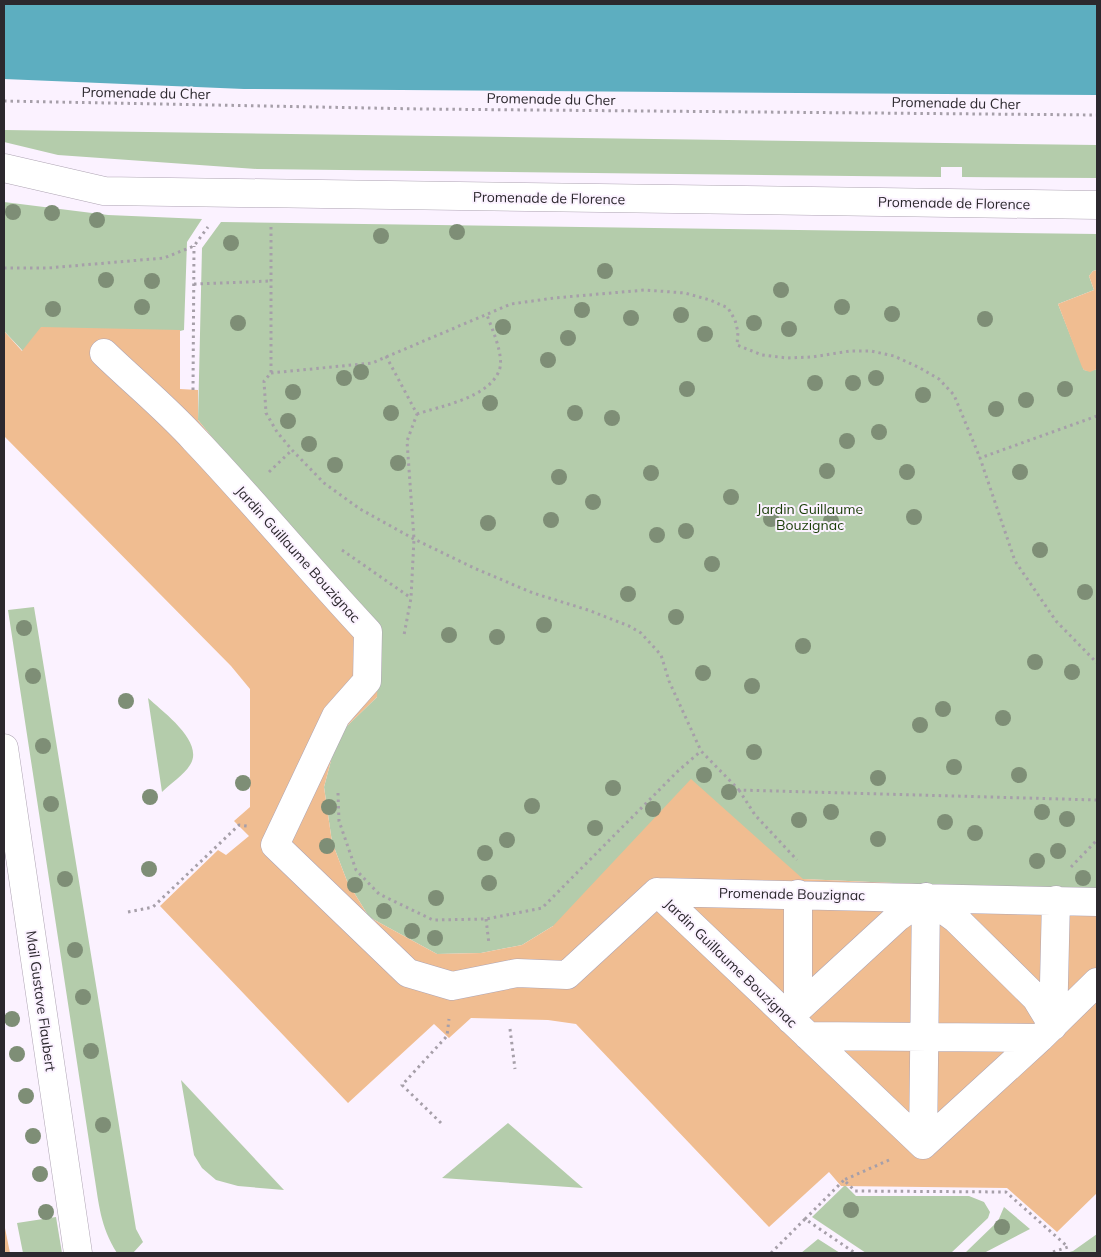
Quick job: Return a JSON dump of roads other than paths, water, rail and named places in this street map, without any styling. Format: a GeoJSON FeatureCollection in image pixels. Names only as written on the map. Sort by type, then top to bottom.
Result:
{"type":"FeatureCollection","features":[{"type":"Feature","properties":{"kind":"street","name":"Promenade de Florence"},"geometry":{"type":"LineString","coordinates":[[4,168],[104,192],[1097,205]]}},
{"type":"Feature","properties":{"kind":"street","name":"Jardin Guillaume Bouzignac"},"geometry":{"type":"LineString","coordinates":[[104,354],[193,438],[244,492],[316,577],[368,632],[367,681],[336,716],[282,828],[276,845],[408,974],[452,986],[517,974],[567,975],[657,892],[799,1022],[922,1145]]}},
{"type":"Feature","properties":{"kind":"street","name":"Mail Gustave Flaubert"},"geometry":{"type":"LineString","coordinates":[[4,748],[78,1253]]}},
{"type":"Feature","properties":{"kind":"street","name":"Promenade Bouzignac"},"geometry":{"type":"LineString","coordinates":[[657,892],[1097,902]]}},
{"type":"Feature","properties":{"kind":"street"},"geometry":{"type":"LineString","coordinates":[[798,894],[799,1022]]}},
{"type":"Feature","properties":{"kind":"street"},"geometry":{"type":"LineString","coordinates":[[799,1022],[898,917],[926,897]]}},
{"type":"Feature","properties":{"kind":"street"},"geometry":{"type":"LineString","coordinates":[[926,897],[956,919],[1036,998],[1046,1032]]}},
{"type":"Feature","properties":{"kind":"street"},"geometry":{"type":"LineString","coordinates":[[922,1145],[926,897]]}},
{"type":"Feature","properties":{"kind":"street"},"geometry":{"type":"LineString","coordinates":[[1046,1032],[1056,900]]}},
{"type":"Feature","properties":{"kind":"street"},"geometry":{"type":"LineString","coordinates":[[922,1145],[1046,1032],[1097,982]]}},
{"type":"Feature","properties":{"kind":"street"},"geometry":{"type":"LineString","coordinates":[[799,1022],[924,1037],[1046,1032]]}},
{"type":"Feature","properties":{"kind":"water"},"geometry":{"type":"Polygon","coordinates":[[[4,4],[1097,4],[1097,95],[244,89],[4,79],[4,4]]]}}]}
